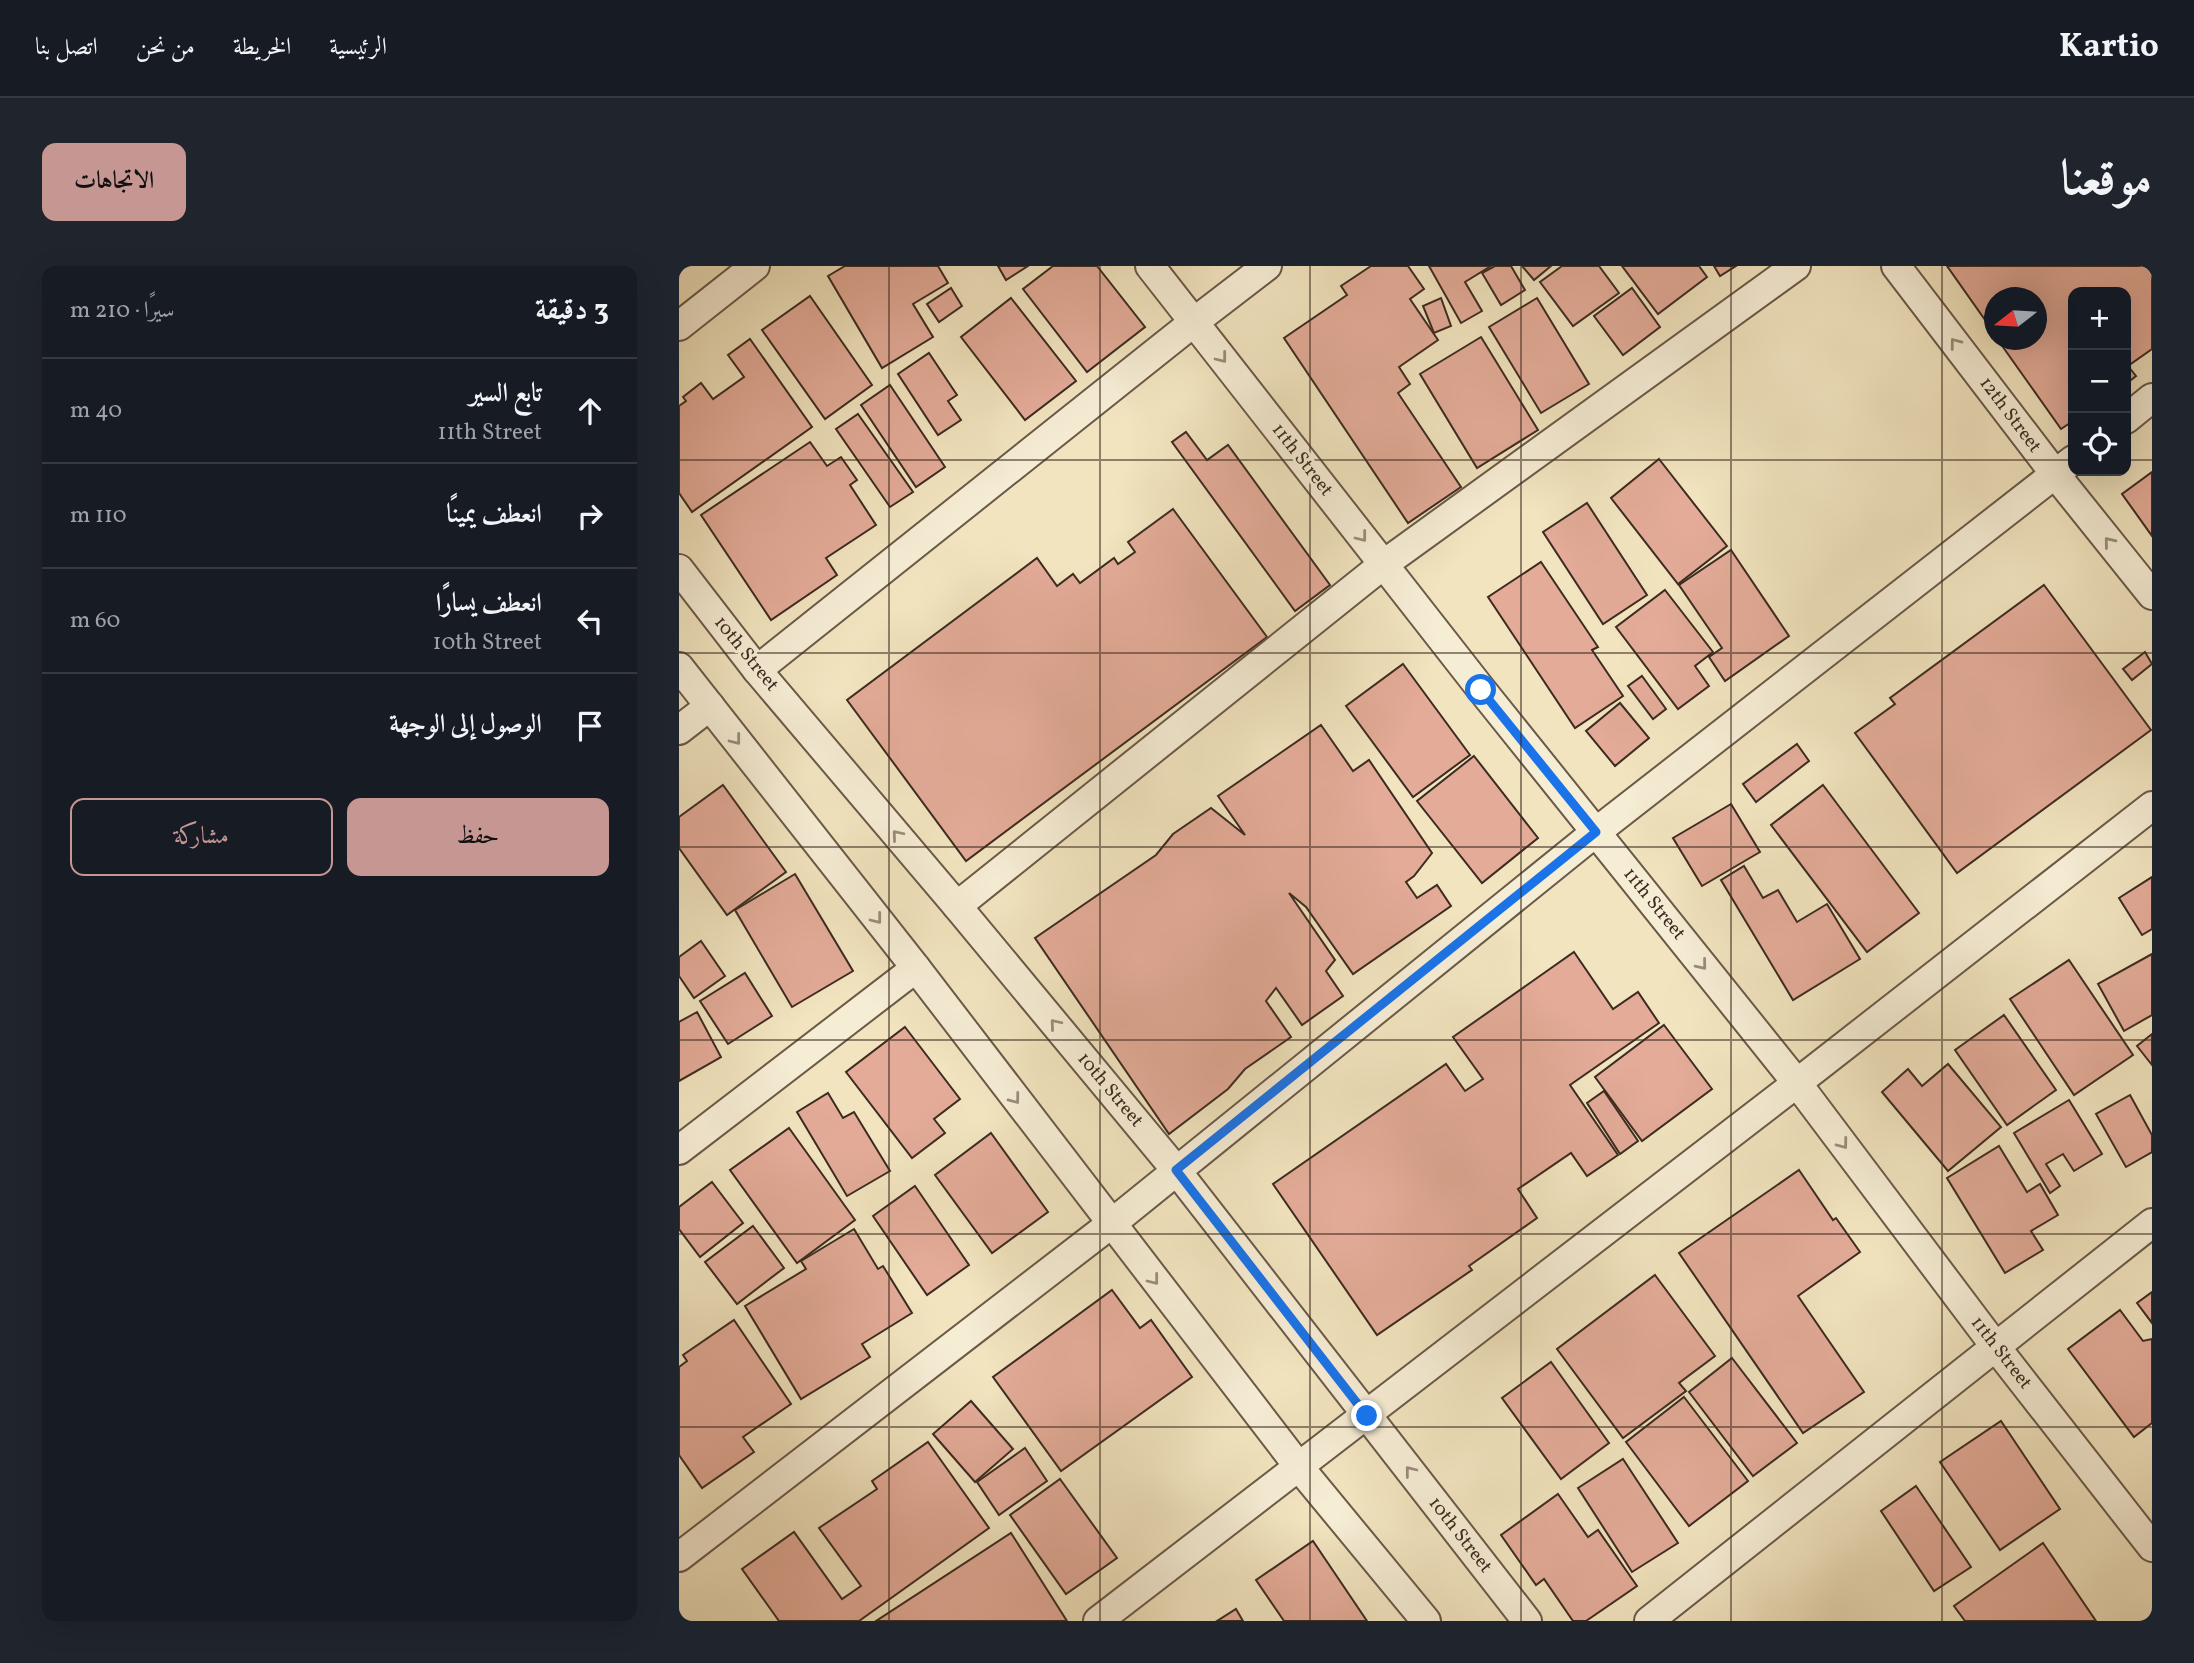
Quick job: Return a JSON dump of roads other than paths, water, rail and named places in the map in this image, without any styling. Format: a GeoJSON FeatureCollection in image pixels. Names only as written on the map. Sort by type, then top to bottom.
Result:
{"type":"FeatureCollection","features":[{"type":"Feature","properties":{"kind":"street"},"geometry":{"type":"LineString","coordinates":[[679,326],[755,266]]}},
{"type":"Feature","properties":{"kind":"street","name":"11th Street"},"geometry":{"type":"LineString","coordinates":[[1150,266],[1797,1083],[1995,1346],[2152,1547]]}},
{"type":"Feature","properties":{"kind":"street"},"geometry":{"type":"LineString","coordinates":[[757,670],[1267,266]]}},
{"type":"Feature","properties":{"kind":"street"},"geometry":{"type":"LineString","coordinates":[[957,906],[1384,564],[1796,266]]}},
{"type":"Feature","properties":{"kind":"street","name":"12th Street"},"geometry":{"type":"LineString","coordinates":[[1896,266],[2064,467],[2152,595]]}},
{"type":"Feature","properties":{"kind":"street"},"geometry":{"type":"LineString","coordinates":[[2131,415],[2152,398]]}},
{"type":"Feature","properties":{"kind":"street"},"geometry":{"type":"LineString","coordinates":[[679,1557],[1111,1224],[1596,832],[2064,467]]}},
{"type":"Feature","properties":{"kind":"street","name":"10th Street"},"geometry":{"type":"LineString","coordinates":[[679,569],[757,670],[1176,1170],[1527,1621]]}},
{"type":"Feature","properties":{"kind":"street"},"geometry":{"type":"LineString","coordinates":[[679,667],[916,968],[1299,1467],[1426,1621]]}},
{"type":"Feature","properties":{"kind":"street"},"geometry":{"type":"LineString","coordinates":[[679,730],[710,706]]}},
{"type":"Feature","properties":{"kind":"street"},"geometry":{"type":"LineString","coordinates":[[1098,1621],[1367,1416],[2152,806]]}},
{"type":"Feature","properties":{"kind":"street"},"geometry":{"type":"LineString","coordinates":[[679,1150],[916,968]]}},
{"type":"Feature","properties":{"kind":"street"},"geometry":{"type":"LineString","coordinates":[[1649,1621],[2152,1223]]}}]}
